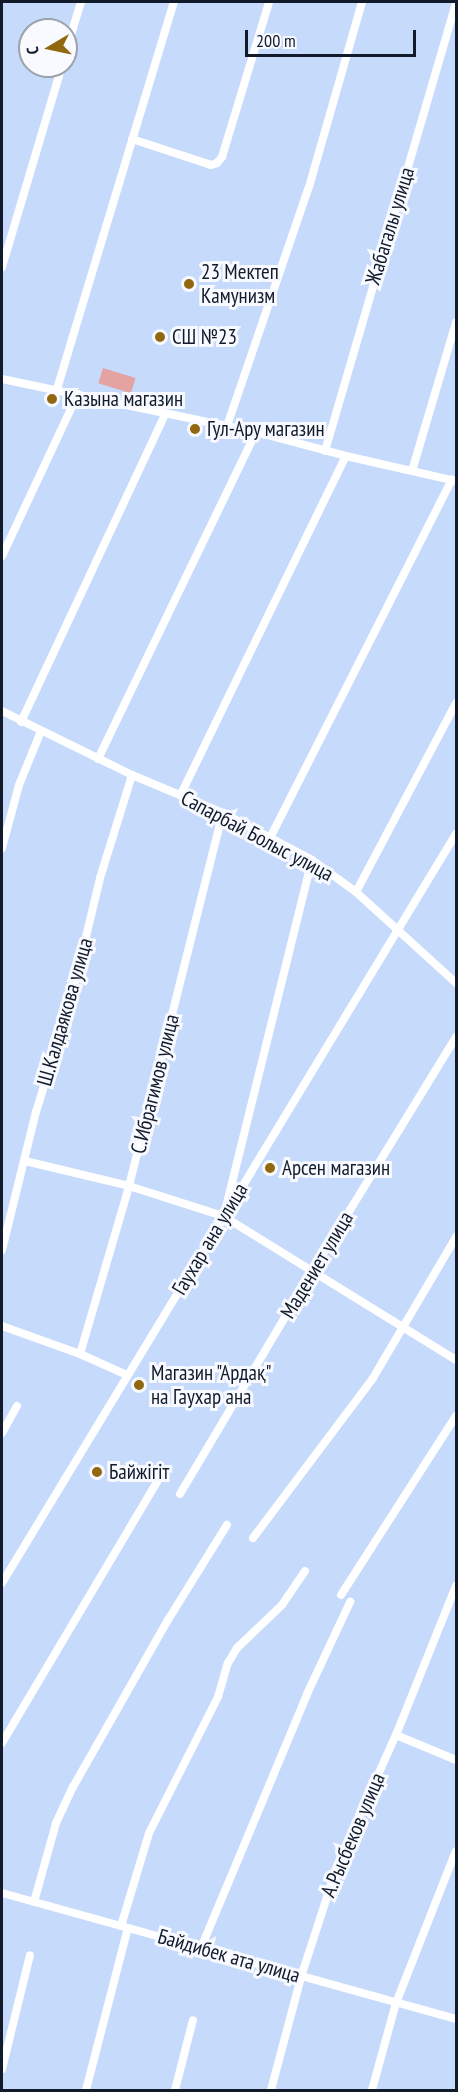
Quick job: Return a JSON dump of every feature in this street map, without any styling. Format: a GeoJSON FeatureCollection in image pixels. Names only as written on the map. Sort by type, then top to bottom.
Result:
{"type":"FeatureCollection","features":[{"type":"Feature","properties":{"kind":"street"},"geometry":{"type":"LineString","coordinates":[[76,18],[81,2]]}},
{"type":"Feature","properties":{"kind":"street"},"geometry":{"type":"LineString","coordinates":[[57,389],[174,2]]}},
{"type":"Feature","properties":{"kind":"street"},"geometry":{"type":"LineString","coordinates":[[132,139],[211,165],[217,163],[222,157],[269,2]]}},
{"type":"Feature","properties":{"kind":"street"},"geometry":{"type":"LineString","coordinates":[[227,426],[309,188],[362,2]]}},
{"type":"Feature","properties":{"kind":"street","name":"Жабагалы улица"},"geometry":{"type":"LineString","coordinates":[[325,451],[456,2]]}},
{"type":"Feature","properties":{"kind":"street"},"geometry":{"type":"LineString","coordinates":[[2,267],[58,78]]}},
{"type":"Feature","properties":{"kind":"street"},"geometry":{"type":"LineString","coordinates":[[412,471],[456,322]]}},
{"type":"Feature","properties":{"kind":"street"},"geometry":{"type":"LineString","coordinates":[[2,379],[256,432],[325,451],[454,480],[270,838]]}},
{"type":"Feature","properties":{"kind":"street"},"geometry":{"type":"LineString","coordinates":[[2,556],[78,394]]}},
{"type":"Feature","properties":{"kind":"street"},"geometry":{"type":"LineString","coordinates":[[21,722],[165,414]]}},
{"type":"Feature","properties":{"kind":"street"},"geometry":{"type":"LineString","coordinates":[[98,759],[256,432]]}},
{"type":"Feature","properties":{"kind":"street"},"geometry":{"type":"LineString","coordinates":[[181,794],[346,456]]}},
{"type":"Feature","properties":{"kind":"street"},"geometry":{"type":"LineString","coordinates":[[356,892],[456,703]]}},
{"type":"Feature","properties":{"kind":"street","name":"Сапарбай Болыс улица"},"geometry":{"type":"LineString","coordinates":[[2,711],[132,775],[223,813],[312,860],[356,892],[456,982]]}},
{"type":"Feature","properties":{"kind":"street"},"geometry":{"type":"LineString","coordinates":[[2,848],[19,785],[40,731]]}},
{"type":"Feature","properties":{"kind":"street","name":"Ш.Калдаякова улица"},"geometry":{"type":"LineString","coordinates":[[2,1250],[72,995],[100,878],[132,775]]}},
{"type":"Feature","properties":{"kind":"street","name":"С.Ибрагимов улица"},"geometry":{"type":"LineString","coordinates":[[80,1353],[129,1186],[223,813]]}},
{"type":"Feature","properties":{"kind":"street","name":"Гаухар ана улица"},"geometry":{"type":"LineString","coordinates":[[2,1582],[456,834]]}},
{"type":"Feature","properties":{"kind":"street"},"geometry":{"type":"LineString","coordinates":[[223,1216],[312,860]]}},
{"type":"Feature","properties":{"kind":"street","name":"Мадениет улица"},"geometry":{"type":"LineString","coordinates":[[180,1494],[456,1036]]}},
{"type":"Feature","properties":{"kind":"street"},"geometry":{"type":"LineString","coordinates":[[25,1161],[129,1186],[223,1216],[456,1360]]}},
{"type":"Feature","properties":{"kind":"street"},"geometry":{"type":"LineString","coordinates":[[253,1538],[373,1378],[456,1237]]}},
{"type":"Feature","properties":{"kind":"street"},"geometry":{"type":"LineString","coordinates":[[2,1326],[80,1353],[128,1375]]}},
{"type":"Feature","properties":{"kind":"street"},"geometry":{"type":"LineString","coordinates":[[2,1433],[17,1406]]}},
{"type":"Feature","properties":{"kind":"street"},"geometry":{"type":"LineString","coordinates":[[341,1595],[456,1416]]}},
{"type":"Feature","properties":{"kind":"street"},"geometry":{"type":"LineString","coordinates":[[2,1743],[157,1482]]}},
{"type":"Feature","properties":{"kind":"street"},"geometry":{"type":"LineString","coordinates":[[34,1902],[56,1823],[73,1787],[168,1620],[227,1525]]}},
{"type":"Feature","properties":{"kind":"street"},"geometry":{"type":"LineString","coordinates":[[86,2091],[149,1833],[218,1697],[228,1663],[237,1648],[282,1605],[305,1571]]}},
{"type":"Feature","properties":{"kind":"street","name":"А.Рысбеков улица"},"geometry":{"type":"LineString","coordinates":[[271,2091],[301,1977],[337,1866],[396,1735],[456,1586]]}},
{"type":"Feature","properties":{"kind":"street"},"geometry":{"type":"LineString","coordinates":[[201,1948],[307,1694],[350,1602]]}},
{"type":"Feature","properties":{"kind":"street"},"geometry":{"type":"LineString","coordinates":[[396,1735],[456,1760]]}},
{"type":"Feature","properties":{"kind":"street"},"geometry":{"type":"LineString","coordinates":[[372,2091],[396,2003],[456,1851]]}},
{"type":"Feature","properties":{"kind":"street","name":"Байдибек ата улица"},"geometry":{"type":"LineString","coordinates":[[2,1893],[456,2019]]}},
{"type":"Feature","properties":{"kind":"street"},"geometry":{"type":"LineString","coordinates":[[2,2069],[30,1954]]}},
{"type":"Feature","properties":{"kind":"street"},"geometry":{"type":"LineString","coordinates":[[175,2091],[193,2020]]}},
{"type":"Feature","properties":{"kind":"shaded area"},"geometry":{"type":"Polygon","coordinates":[[[103,368],[136,378],[131,393],[98,383],[103,368]]]}},
{"type":"Feature","properties":{"kind":"place","name":"23 Мектеп Камунизм"},"geometry":{"type":"Point","coordinates":[189,284]}},
{"type":"Feature","properties":{"kind":"place","name":"СШ №23"},"geometry":{"type":"Point","coordinates":[160,337]}},
{"type":"Feature","properties":{"kind":"place","name":"Казына магазин"},"geometry":{"type":"Point","coordinates":[52,399]}},
{"type":"Feature","properties":{"kind":"place","name":"Гул-Ару магазин"},"geometry":{"type":"Point","coordinates":[195,429]}},
{"type":"Feature","properties":{"kind":"place","name":"Арсен магазин"},"geometry":{"type":"Point","coordinates":[270,1168]}},
{"type":"Feature","properties":{"kind":"place","name":"Магазин \"Ардақ\" на Гаухар ана"},"geometry":{"type":"Point","coordinates":[139,1385]}},
{"type":"Feature","properties":{"kind":"place","name":"Байжігіт"},"geometry":{"type":"Point","coordinates":[97,1472]}}]}
